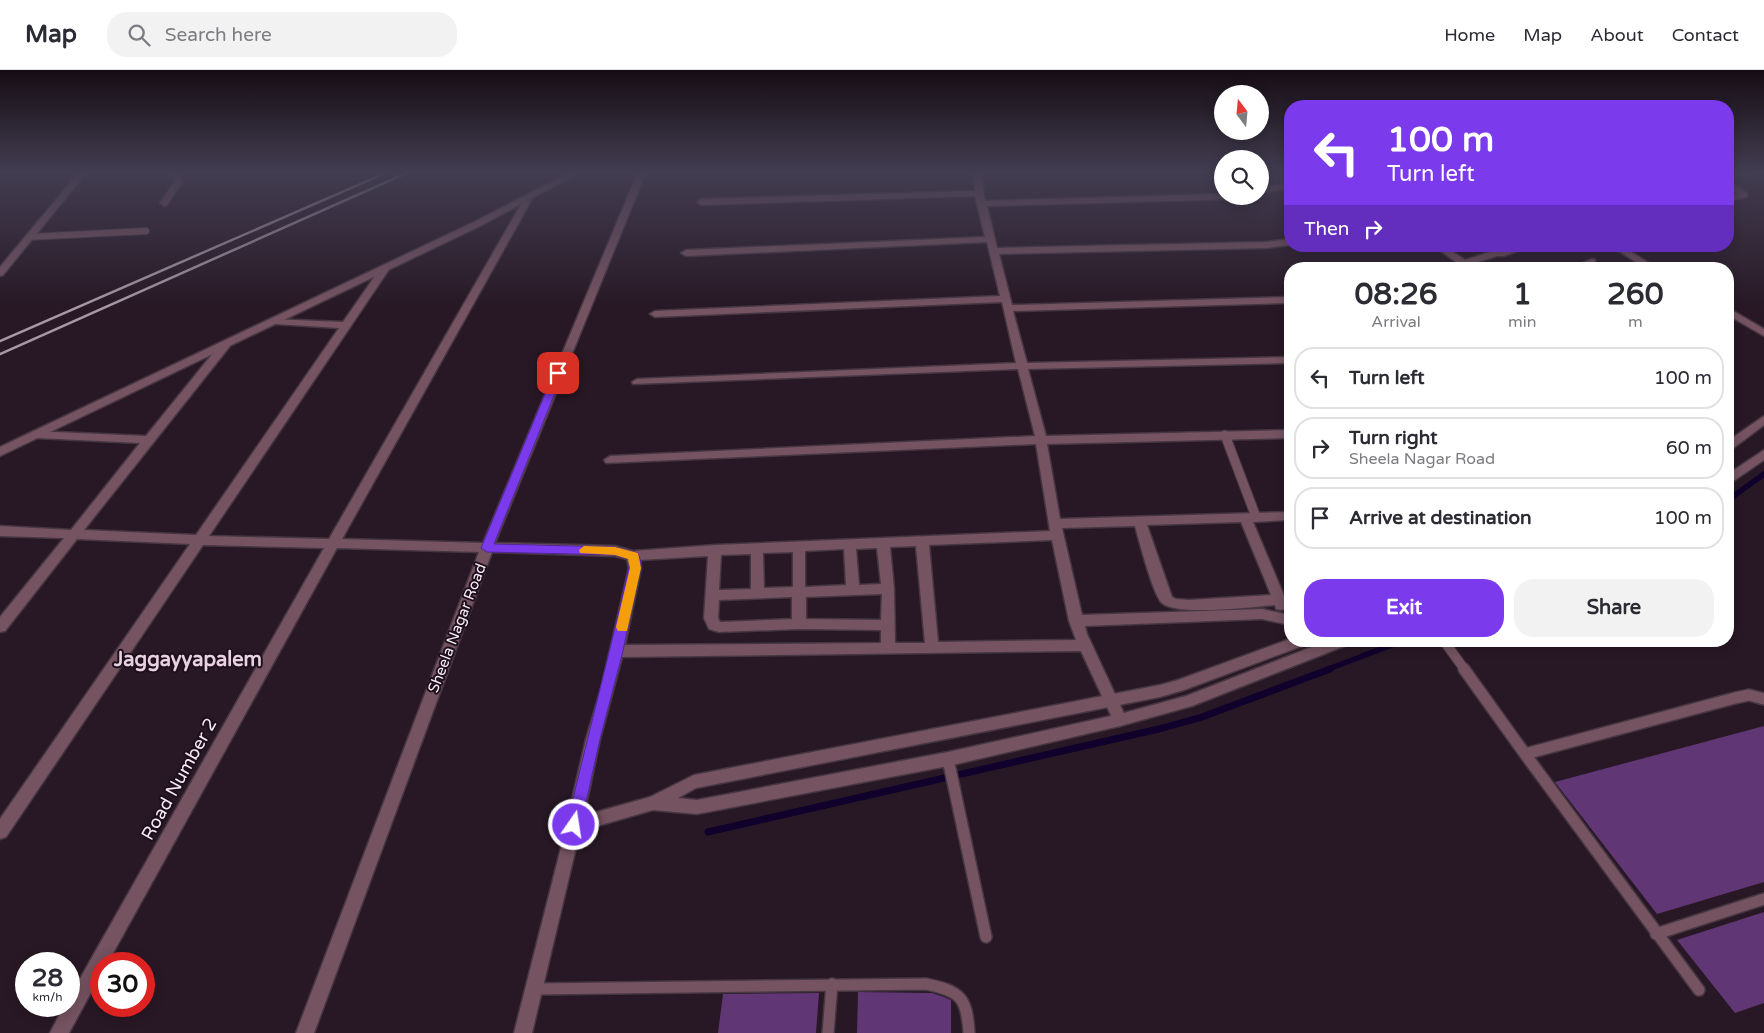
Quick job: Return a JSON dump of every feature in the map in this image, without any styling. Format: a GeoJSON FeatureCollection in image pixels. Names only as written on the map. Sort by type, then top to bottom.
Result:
{"type":"FeatureCollection","features":[{"type":"Feature","properties":{"kind":"street"},"geometry":{"type":"LineString","coordinates":[[0,273],[46,217]]}},
{"type":"Feature","properties":{"kind":"street"},"geometry":{"type":"LineString","coordinates":[[0,452],[491,217]]}},
{"type":"Feature","properties":{"kind":"street","name":"Road Number 2"},"geometry":{"type":"LineString","coordinates":[[59,1033],[518,217]]}},
{"type":"Feature","properties":{"kind":"street","name":"Sheela Nagar Road"},"geometry":{"type":"LineString","coordinates":[[305,1033],[487,548],[623,217]]}},
{"type":"Feature","properties":{"kind":"street"},"geometry":{"type":"LineString","coordinates":[[986,217],[1041,440],[1056,530],[1076,621],[1083,644],[1120,720]]}},
{"type":"Feature","properties":{"kind":"street"},"geometry":{"type":"LineString","coordinates":[[686,253],[992,239]]}},
{"type":"Feature","properties":{"kind":"street"},"geometry":{"type":"LineString","coordinates":[[994,251],[1267,245],[1284,243]]}},
{"type":"Feature","properties":{"kind":"street"},"geometry":{"type":"LineString","coordinates":[[1447,252],[1462,262]]}},
{"type":"Feature","properties":{"kind":"street"},"geometry":{"type":"LineString","coordinates":[[1476,262],[1496,252],[1507,254],[1512,252]]}},
{"type":"Feature","properties":{"kind":"street"},"geometry":{"type":"LineString","coordinates":[[1624,252],[1642,262]]}},
{"type":"Feature","properties":{"kind":"street"},"geometry":{"type":"LineString","coordinates":[[0,832],[348,325],[385,268]]}},
{"type":"Feature","properties":{"kind":"street"},"geometry":{"type":"LineString","coordinates":[[655,314],[1007,303],[1284,300]]}},
{"type":"Feature","properties":{"kind":"street"},"geometry":{"type":"LineString","coordinates":[[1734,315],[1764,333]]}},
{"type":"Feature","properties":{"kind":"street"},"geometry":{"type":"LineString","coordinates":[[275,320],[348,325]]}},
{"type":"Feature","properties":{"kind":"street"},"geometry":{"type":"LineString","coordinates":[[0,627],[226,344]]}},
{"type":"Feature","properties":{"kind":"street"},"geometry":{"type":"LineString","coordinates":[[637,382],[1023,366],[1284,360]]}},
{"type":"Feature","properties":{"kind":"street"},"geometry":{"type":"LineString","coordinates":[[1734,442],[1764,420]]}},
{"type":"Feature","properties":{"kind":"street"},"geometry":{"type":"LineString","coordinates":[[37,434],[148,440]]}},
{"type":"Feature","properties":{"kind":"street"},"geometry":{"type":"LineString","coordinates":[[610,460],[1041,440],[1284,434]]}},
{"type":"Feature","properties":{"kind":"street"},"geometry":{"type":"LineString","coordinates":[[1734,475],[1764,454]]}},
{"type":"Feature","properties":{"kind":"street"},"geometry":{"type":"LineString","coordinates":[[0,531],[200,540],[615,551],[634,556],[715,550],[922,541],[1140,521],[1284,516]]}},
{"type":"Feature","properties":{"kind":"street"},"geometry":{"type":"LineString","coordinates":[[1250,518],[1284,611]]}},
{"type":"Feature","properties":{"kind":"street"},"geometry":{"type":"LineString","coordinates":[[1140,521],[1165,598],[1174,605],[1189,606],[1279,600]]}},
{"type":"Feature","properties":{"kind":"street"},"geometry":{"type":"LineString","coordinates":[[922,541],[932,646]]}},
{"type":"Feature","properties":{"kind":"street"},"geometry":{"type":"LineString","coordinates":[[883,543],[888,589],[888,649]]}},
{"type":"Feature","properties":{"kind":"street"},"geometry":{"type":"LineString","coordinates":[[850,544],[853,589]]}},
{"type":"Feature","properties":{"kind":"street"},"geometry":{"type":"LineString","coordinates":[[799,547],[799,624]]}},
{"type":"Feature","properties":{"kind":"street"},"geometry":{"type":"LineString","coordinates":[[757,549],[758,592]]}},
{"type":"Feature","properties":{"kind":"street"},"geometry":{"type":"LineString","coordinates":[[715,550],[711,618],[714,625],[719,627],[799,624],[888,626]]}},
{"type":"Feature","properties":{"kind":"street"},"geometry":{"type":"LineString","coordinates":[[524,1033],[593,739],[617,651],[635,568],[634,556]]}},
{"type":"Feature","properties":{"kind":"street"},"geometry":{"type":"LineString","coordinates":[[712,594],[888,589]]}},
{"type":"Feature","properties":{"kind":"street"},"geometry":{"type":"LineString","coordinates":[[1076,621],[1262,614],[1284,619]]}},
{"type":"Feature","properties":{"kind":"street"},"geometry":{"type":"LineString","coordinates":[[617,651],[888,649],[932,646],[1083,644]]}},
{"type":"Feature","properties":{"kind":"street"},"geometry":{"type":"LineString","coordinates":[[574,825],[653,803],[694,782],[1180,686],[1284,647]]}},
{"type":"Feature","properties":{"kind":"street"},"geometry":{"type":"LineString","coordinates":[[653,803],[697,807],[949,765],[1187,702],[1327,647]]}},
{"type":"Feature","properties":{"kind":"lane"},"geometry":{"type":"LineString","coordinates":[[29,237],[146,231]]}},
{"type":"Feature","properties":{"kind":"lane"},"geometry":{"type":"LineString","coordinates":[[1225,435],[1250,518]]}},
{"type":"Feature","properties":{"kind":"lane"},"geometry":{"type":"LineString","coordinates":[[1448,647],[1656,934],[1699,990]]}},
{"type":"Feature","properties":{"kind":"lane"},"geometry":{"type":"LineString","coordinates":[[1525,754],[1735,698],[1749,696],[1764,699]]}},
{"type":"Feature","properties":{"kind":"lane"},"geometry":{"type":"LineString","coordinates":[[949,765],[986,938]]}},
{"type":"Feature","properties":{"kind":"lane"},"geometry":{"type":"LineString","coordinates":[[1656,934],[1764,900]]}},
{"type":"Feature","properties":{"kind":"lane"},"geometry":{"type":"LineString","coordinates":[[828,1033],[832,984]]}},
{"type":"Feature","properties":{"kind":"lane"},"geometry":{"type":"LineString","coordinates":[[535,989],[926,984],[949,989],[963,998],[968,1010],[969,1033]]}},
{"type":"Feature","properties":{"kind":"building"},"geometry":{"type":"Polygon","coordinates":[[[1764,726],[1764,882],[1657,914],[1555,782],[1764,726]]]}},
{"type":"Feature","properties":{"kind":"building"},"geometry":{"type":"Polygon","coordinates":[[[1764,912],[1764,1003],[1735,1013],[1677,940],[1764,912]]]}},
{"type":"Feature","properties":{"kind":"building"},"geometry":{"type":"Polygon","coordinates":[[[858,992],[932,993],[951,1000],[951,1033],[857,1033],[858,992]]]}},
{"type":"Feature","properties":{"kind":"building"},"geometry":{"type":"Polygon","coordinates":[[[819,993],[816,1033],[718,1033],[723,994],[819,993]]]}},
{"type":"Feature","properties":{"kind":"waterway"},"geometry":{"type":"LineString","coordinates":[[1734,496],[1764,474]]}},
{"type":"Feature","properties":{"kind":"waterway"},"geometry":{"type":"LineString","coordinates":[[1326,670],[1386,647]]}},
{"type":"Feature","properties":{"kind":"waterway"},"geometry":{"type":"LineString","coordinates":[[708,832],[1163,728],[1202,717],[1330,669]]}},
{"type":"Feature","properties":{"kind":"railway"},"geometry":{"type":"LineString","coordinates":[[0,341],[285,217]]}},
{"type":"Feature","properties":{"kind":"railway"},"geometry":{"type":"LineString","coordinates":[[0,354],[308,217]]}},
{"type":"Feature","properties":{"kind":"slow traffic"},"geometry":{"type":"LineString","coordinates":[[584,550],[615,551],[634,556],[635,568],[622,627]]}},
{"type":"Feature","properties":{"kind":"district","name":"Jaggayyapalem"},"geometry":{"type":"Point","coordinates":[188,659]}},
{"type":"Feature","properties":{"kind":"route"},"geometry":{"type":"LineString","coordinates":[[558,373],[487,548],[615,551],[634,556],[636,562],[617,651],[593,739],[574,825]]}}]}
